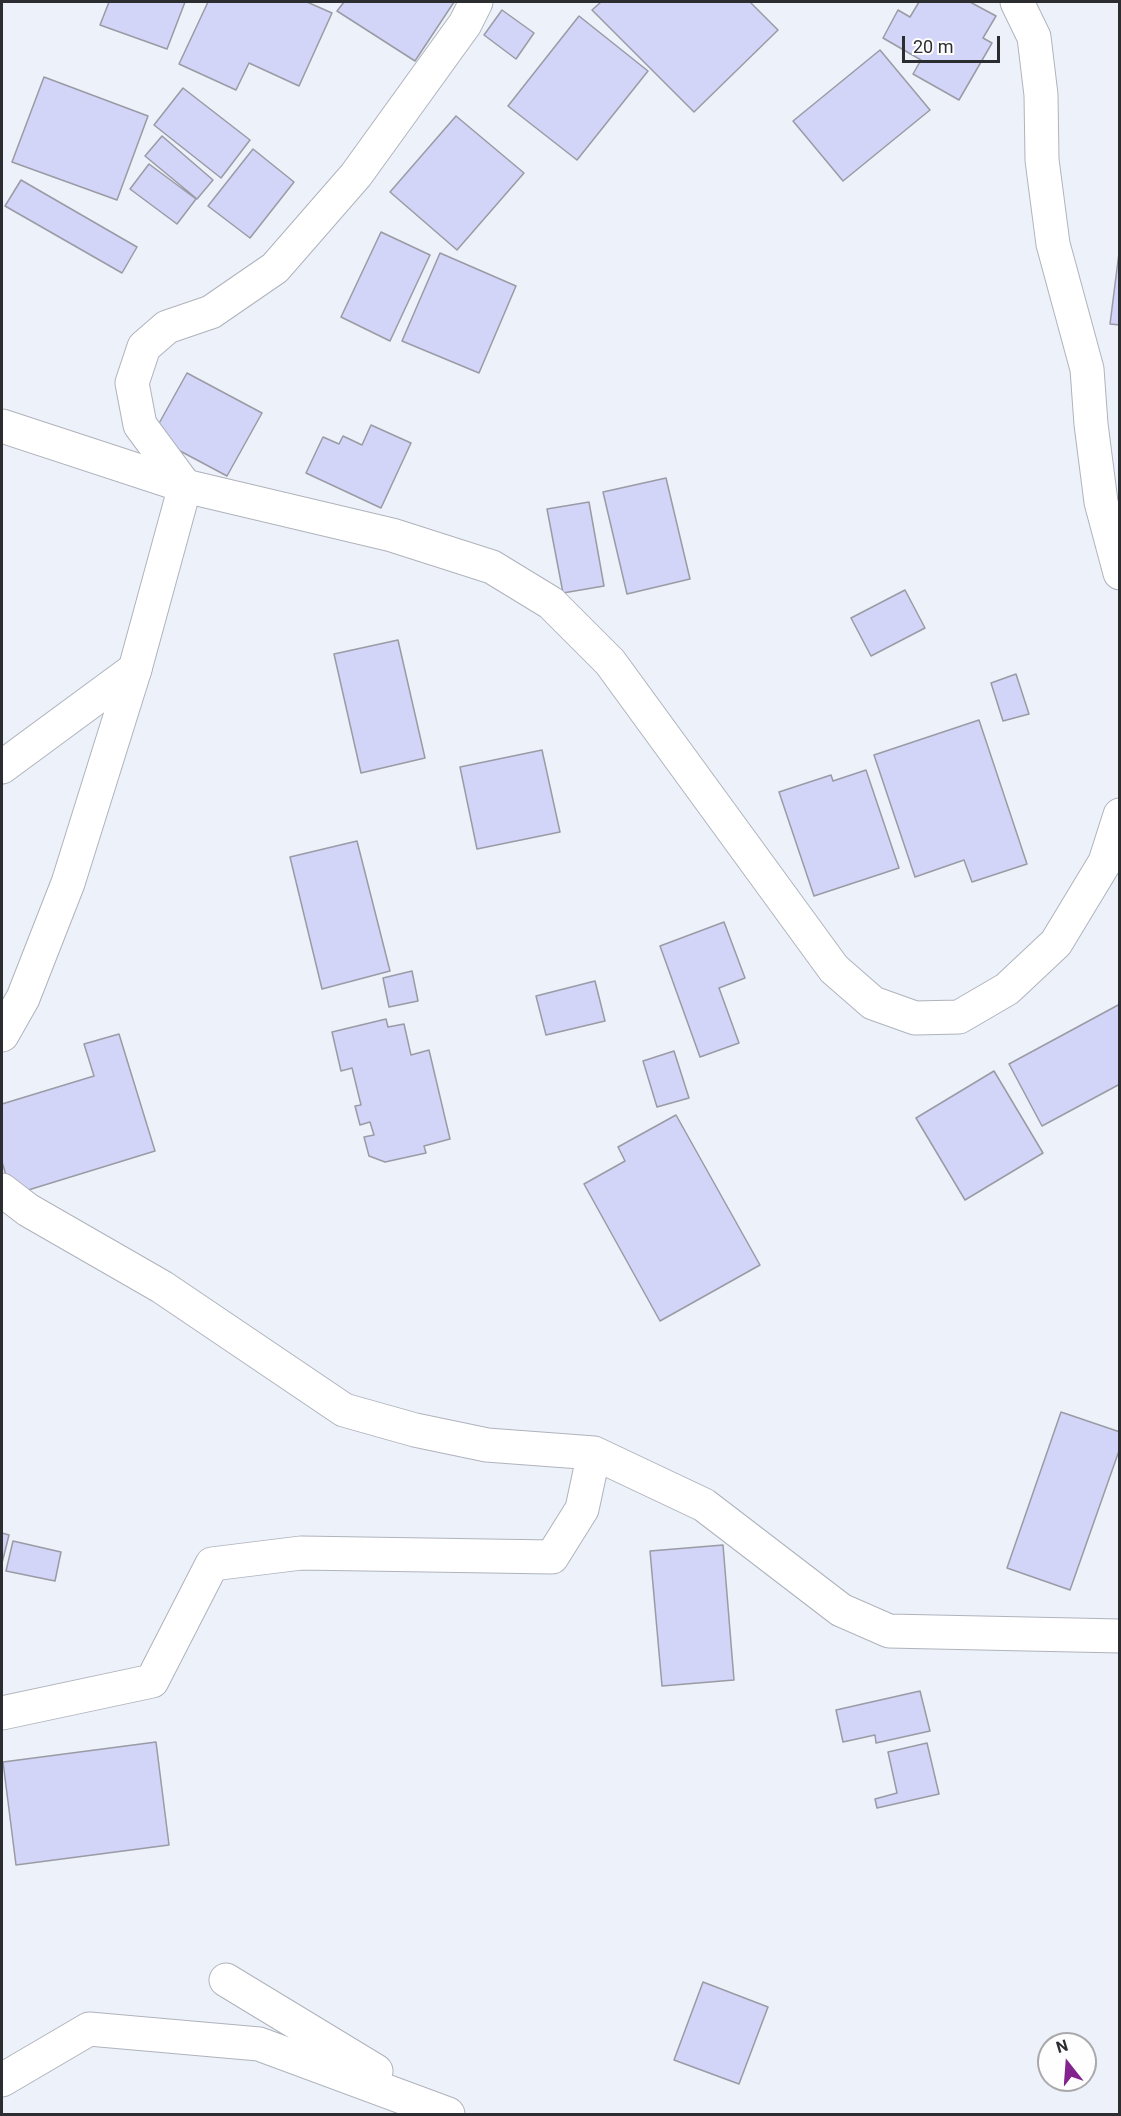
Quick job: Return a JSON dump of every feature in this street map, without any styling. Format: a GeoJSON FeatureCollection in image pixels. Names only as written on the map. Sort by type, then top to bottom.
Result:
{"type":"FeatureCollection","features":[{"type":"Feature","properties":{"kind":"street"},"geometry":{"type":"LineString","coordinates":[[185,486],[140,425],[132,383],[144,347],[167,327],[211,312],[275,268],[356,175],[465,24],[476,2]]}},
{"type":"Feature","properties":{"kind":"street"},"geometry":{"type":"LineString","coordinates":[[1017,2],[1034,37],[1041,95],[1042,160],[1053,244],[1087,369],[1101,502],[1119,573]]}},
{"type":"Feature","properties":{"kind":"street"},"geometry":{"type":"LineString","coordinates":[[2,426],[185,486],[392,535],[492,567],[551,603],[610,662],[834,969],[873,1003],[894,1011],[915,1018],[959,1017],[1008,989],[1056,943],[1105,861],[1119,814]]}},
{"type":"Feature","properties":{"kind":"street"},"geometry":{"type":"LineString","coordinates":[[2,1035],[23,998],[68,883],[135,669],[185,486]]}},
{"type":"Feature","properties":{"kind":"street"},"geometry":{"type":"LineString","coordinates":[[2,767],[135,669]]}},
{"type":"Feature","properties":{"kind":"street"},"geometry":{"type":"LineString","coordinates":[[2,1190],[28,1210],[162,1287],[344,1410],[415,1430],[487,1445],[594,1453],[704,1505],[841,1610],[889,1631],[1119,1636]]}},
{"type":"Feature","properties":{"kind":"street"},"geometry":{"type":"LineString","coordinates":[[2,1713],[152,1681],[212,1564],[301,1553],[552,1557],[582,1509],[594,1453]]}},
{"type":"Feature","properties":{"kind":"street"},"geometry":{"type":"LineString","coordinates":[[226,1980],[445,2113]]}},
{"type":"Feature","properties":{"kind":"street"},"geometry":{"type":"LineString","coordinates":[[2,2080],[89,2029],[259,2044],[445,2113]]}},
{"type":"Feature","properties":{"kind":"building"},"geometry":{"type":"Polygon","coordinates":[[[109,2],[185,2],[167,49],[100,25],[109,2]]]}},
{"type":"Feature","properties":{"kind":"building"},"geometry":{"type":"Polygon","coordinates":[[[208,2],[307,2],[332,13],[299,86],[249,63],[236,90],[179,64],[208,2]]]}},
{"type":"Feature","properties":{"kind":"building"},"geometry":{"type":"Polygon","coordinates":[[[344,2],[454,2],[415,61],[337,11],[344,2]]]}},
{"type":"Feature","properties":{"kind":"building"},"geometry":{"type":"Polygon","coordinates":[[[601,2],[750,2],[778,30],[694,112],[592,10],[601,2]]]}},
{"type":"Feature","properties":{"kind":"building"},"geometry":{"type":"Polygon","coordinates":[[[919,2],[970,2],[996,16],[983,38],[992,43],[959,100],[913,74],[921,60],[883,38],[898,10],[910,17],[919,2]]]}},
{"type":"Feature","properties":{"kind":"building"},"geometry":{"type":"Polygon","coordinates":[[[502,10],[534,33],[516,59],[484,35],[502,10]]]}},
{"type":"Feature","properties":{"kind":"building"},"geometry":{"type":"Polygon","coordinates":[[[579,16],[648,71],[577,160],[508,106],[579,16]]]}},
{"type":"Feature","properties":{"kind":"building"},"geometry":{"type":"Polygon","coordinates":[[[880,50],[930,110],[843,181],[793,121],[880,50]]]}},
{"type":"Feature","properties":{"kind":"building"},"geometry":{"type":"Polygon","coordinates":[[[44,77],[148,116],[117,200],[12,162],[44,77]]]}},
{"type":"Feature","properties":{"kind":"building"},"geometry":{"type":"Polygon","coordinates":[[[183,88],[250,140],[221,178],[154,125],[183,88]]]}},
{"type":"Feature","properties":{"kind":"building"},"geometry":{"type":"Polygon","coordinates":[[[456,116],[524,173],[457,250],[390,192],[456,116]]]}},
{"type":"Feature","properties":{"kind":"building"},"geometry":{"type":"Polygon","coordinates":[[[162,136],[213,180],[197,199],[145,156],[162,136]]]}},
{"type":"Feature","properties":{"kind":"building"},"geometry":{"type":"Polygon","coordinates":[[[253,149],[294,182],[250,238],[208,206],[253,149]]]}},
{"type":"Feature","properties":{"kind":"building"},"geometry":{"type":"Polygon","coordinates":[[[149,164],[196,199],[177,224],[130,189],[149,164]]]}},
{"type":"Feature","properties":{"kind":"building"},"geometry":{"type":"Polygon","coordinates":[[[21,180],[137,247],[122,273],[5,206],[21,180]]]}},
{"type":"Feature","properties":{"kind":"building"},"geometry":{"type":"Polygon","coordinates":[[[381,232],[430,255],[390,341],[341,317],[381,232]]]}},
{"type":"Feature","properties":{"kind":"building"},"geometry":{"type":"Polygon","coordinates":[[[1120,245],[1120,325],[1110,324],[1120,245]]]}},
{"type":"Feature","properties":{"kind":"building"},"geometry":{"type":"Polygon","coordinates":[[[440,253],[516,286],[479,373],[402,341],[440,253]]]}},
{"type":"Feature","properties":{"kind":"building"},"geometry":{"type":"Polygon","coordinates":[[[187,373],[262,413],[227,476],[152,436],[187,373]]]}},
{"type":"Feature","properties":{"kind":"building"},"geometry":{"type":"Polygon","coordinates":[[[371,425],[411,443],[381,508],[306,473],[323,437],[339,444],[343,436],[362,445],[371,425]]]}},
{"type":"Feature","properties":{"kind":"building"},"geometry":{"type":"Polygon","coordinates":[[[666,478],[690,579],[627,594],[603,492],[666,478]]]}},
{"type":"Feature","properties":{"kind":"building"},"geometry":{"type":"Polygon","coordinates":[[[589,502],[604,586],[563,593],[547,509],[589,502]]]}},
{"type":"Feature","properties":{"kind":"building"},"geometry":{"type":"Polygon","coordinates":[[[905,590],[925,628],[871,656],[851,618],[905,590]]]}},
{"type":"Feature","properties":{"kind":"building"},"geometry":{"type":"Polygon","coordinates":[[[398,640],[425,758],[361,773],[334,654],[398,640]]]}},
{"type":"Feature","properties":{"kind":"building"},"geometry":{"type":"Polygon","coordinates":[[[1016,674],[1029,714],[1003,721],[991,683],[1016,674]]]}},
{"type":"Feature","properties":{"kind":"building"},"geometry":{"type":"Polygon","coordinates":[[[979,720],[1027,864],[972,882],[964,860],[915,877],[874,755],[979,720]]]}},
{"type":"Feature","properties":{"kind":"building"},"geometry":{"type":"Polygon","coordinates":[[[542,750],[560,832],[477,849],[460,767],[542,750]]]}},
{"type":"Feature","properties":{"kind":"building"},"geometry":{"type":"Polygon","coordinates":[[[866,770],[899,868],[814,896],[779,792],[831,775],[833,781],[866,770]]]}},
{"type":"Feature","properties":{"kind":"building"},"geometry":{"type":"Polygon","coordinates":[[[357,841],[390,971],[322,989],[290,857],[357,841]]]}},
{"type":"Feature","properties":{"kind":"building"},"geometry":{"type":"Polygon","coordinates":[[[724,922],[745,978],[719,988],[739,1043],[700,1057],[660,946],[724,922]]]}},
{"type":"Feature","properties":{"kind":"building"},"geometry":{"type":"Polygon","coordinates":[[[412,971],[418,1001],[389,1007],[383,978],[412,971]]]}},
{"type":"Feature","properties":{"kind":"building"},"geometry":{"type":"Polygon","coordinates":[[[595,981],[605,1021],[546,1035],[536,996],[595,981]]]}},
{"type":"Feature","properties":{"kind":"building"},"geometry":{"type":"Polygon","coordinates":[[[1120,1004],[1120,1084],[1042,1126],[1009,1064],[1120,1004]]]}},
{"type":"Feature","properties":{"kind":"building"},"geometry":{"type":"Polygon","coordinates":[[[386,1019],[388,1027],[404,1024],[411,1055],[429,1050],[450,1139],[424,1146],[426,1153],[385,1162],[369,1156],[364,1137],[374,1135],[370,1122],[360,1125],[355,1106],[361,1105],[352,1068],[341,1071],[332,1032],[386,1019]]]}},
{"type":"Feature","properties":{"kind":"building"},"geometry":{"type":"Polygon","coordinates":[[[119,1034],[155,1151],[12,1195],[2,1162],[2,1104],[94,1076],[84,1044],[119,1034]]]}},
{"type":"Feature","properties":{"kind":"building"},"geometry":{"type":"Polygon","coordinates":[[[674,1051],[689,1098],[657,1107],[643,1061],[674,1051]]]}},
{"type":"Feature","properties":{"kind":"building"},"geometry":{"type":"Polygon","coordinates":[[[994,1071],[1043,1153],[965,1200],[916,1118],[994,1071]]]}},
{"type":"Feature","properties":{"kind":"building"},"geometry":{"type":"Polygon","coordinates":[[[676,1115],[760,1265],[660,1321],[584,1184],[625,1161],[618,1147],[676,1115]]]}},
{"type":"Feature","properties":{"kind":"building"},"geometry":{"type":"Polygon","coordinates":[[[1061,1412],[1120,1432],[1120,1448],[1070,1590],[1007,1568],[1061,1412]]]}},
{"type":"Feature","properties":{"kind":"building"},"geometry":{"type":"Polygon","coordinates":[[[2,1533],[9,1535],[2,1563],[2,1533]]]}},
{"type":"Feature","properties":{"kind":"building"},"geometry":{"type":"Polygon","coordinates":[[[13,1541],[61,1552],[55,1581],[6,1571],[13,1541]]]}},
{"type":"Feature","properties":{"kind":"building"},"geometry":{"type":"Polygon","coordinates":[[[723,1545],[734,1680],[662,1686],[650,1551],[723,1545]]]}},
{"type":"Feature","properties":{"kind":"building"},"geometry":{"type":"Polygon","coordinates":[[[920,1691],[930,1731],[876,1743],[875,1735],[843,1742],[836,1710],[920,1691]]]}},
{"type":"Feature","properties":{"kind":"building"},"geometry":{"type":"Polygon","coordinates":[[[156,1742],[169,1845],[16,1865],[3,1762],[156,1742]]]}},
{"type":"Feature","properties":{"kind":"building"},"geometry":{"type":"Polygon","coordinates":[[[927,1743],[939,1794],[877,1808],[875,1799],[897,1793],[888,1752],[927,1743]]]}},
{"type":"Feature","properties":{"kind":"building"},"geometry":{"type":"Polygon","coordinates":[[[703,1982],[768,2007],[739,2084],[674,2060],[703,1982]]]}}]}
